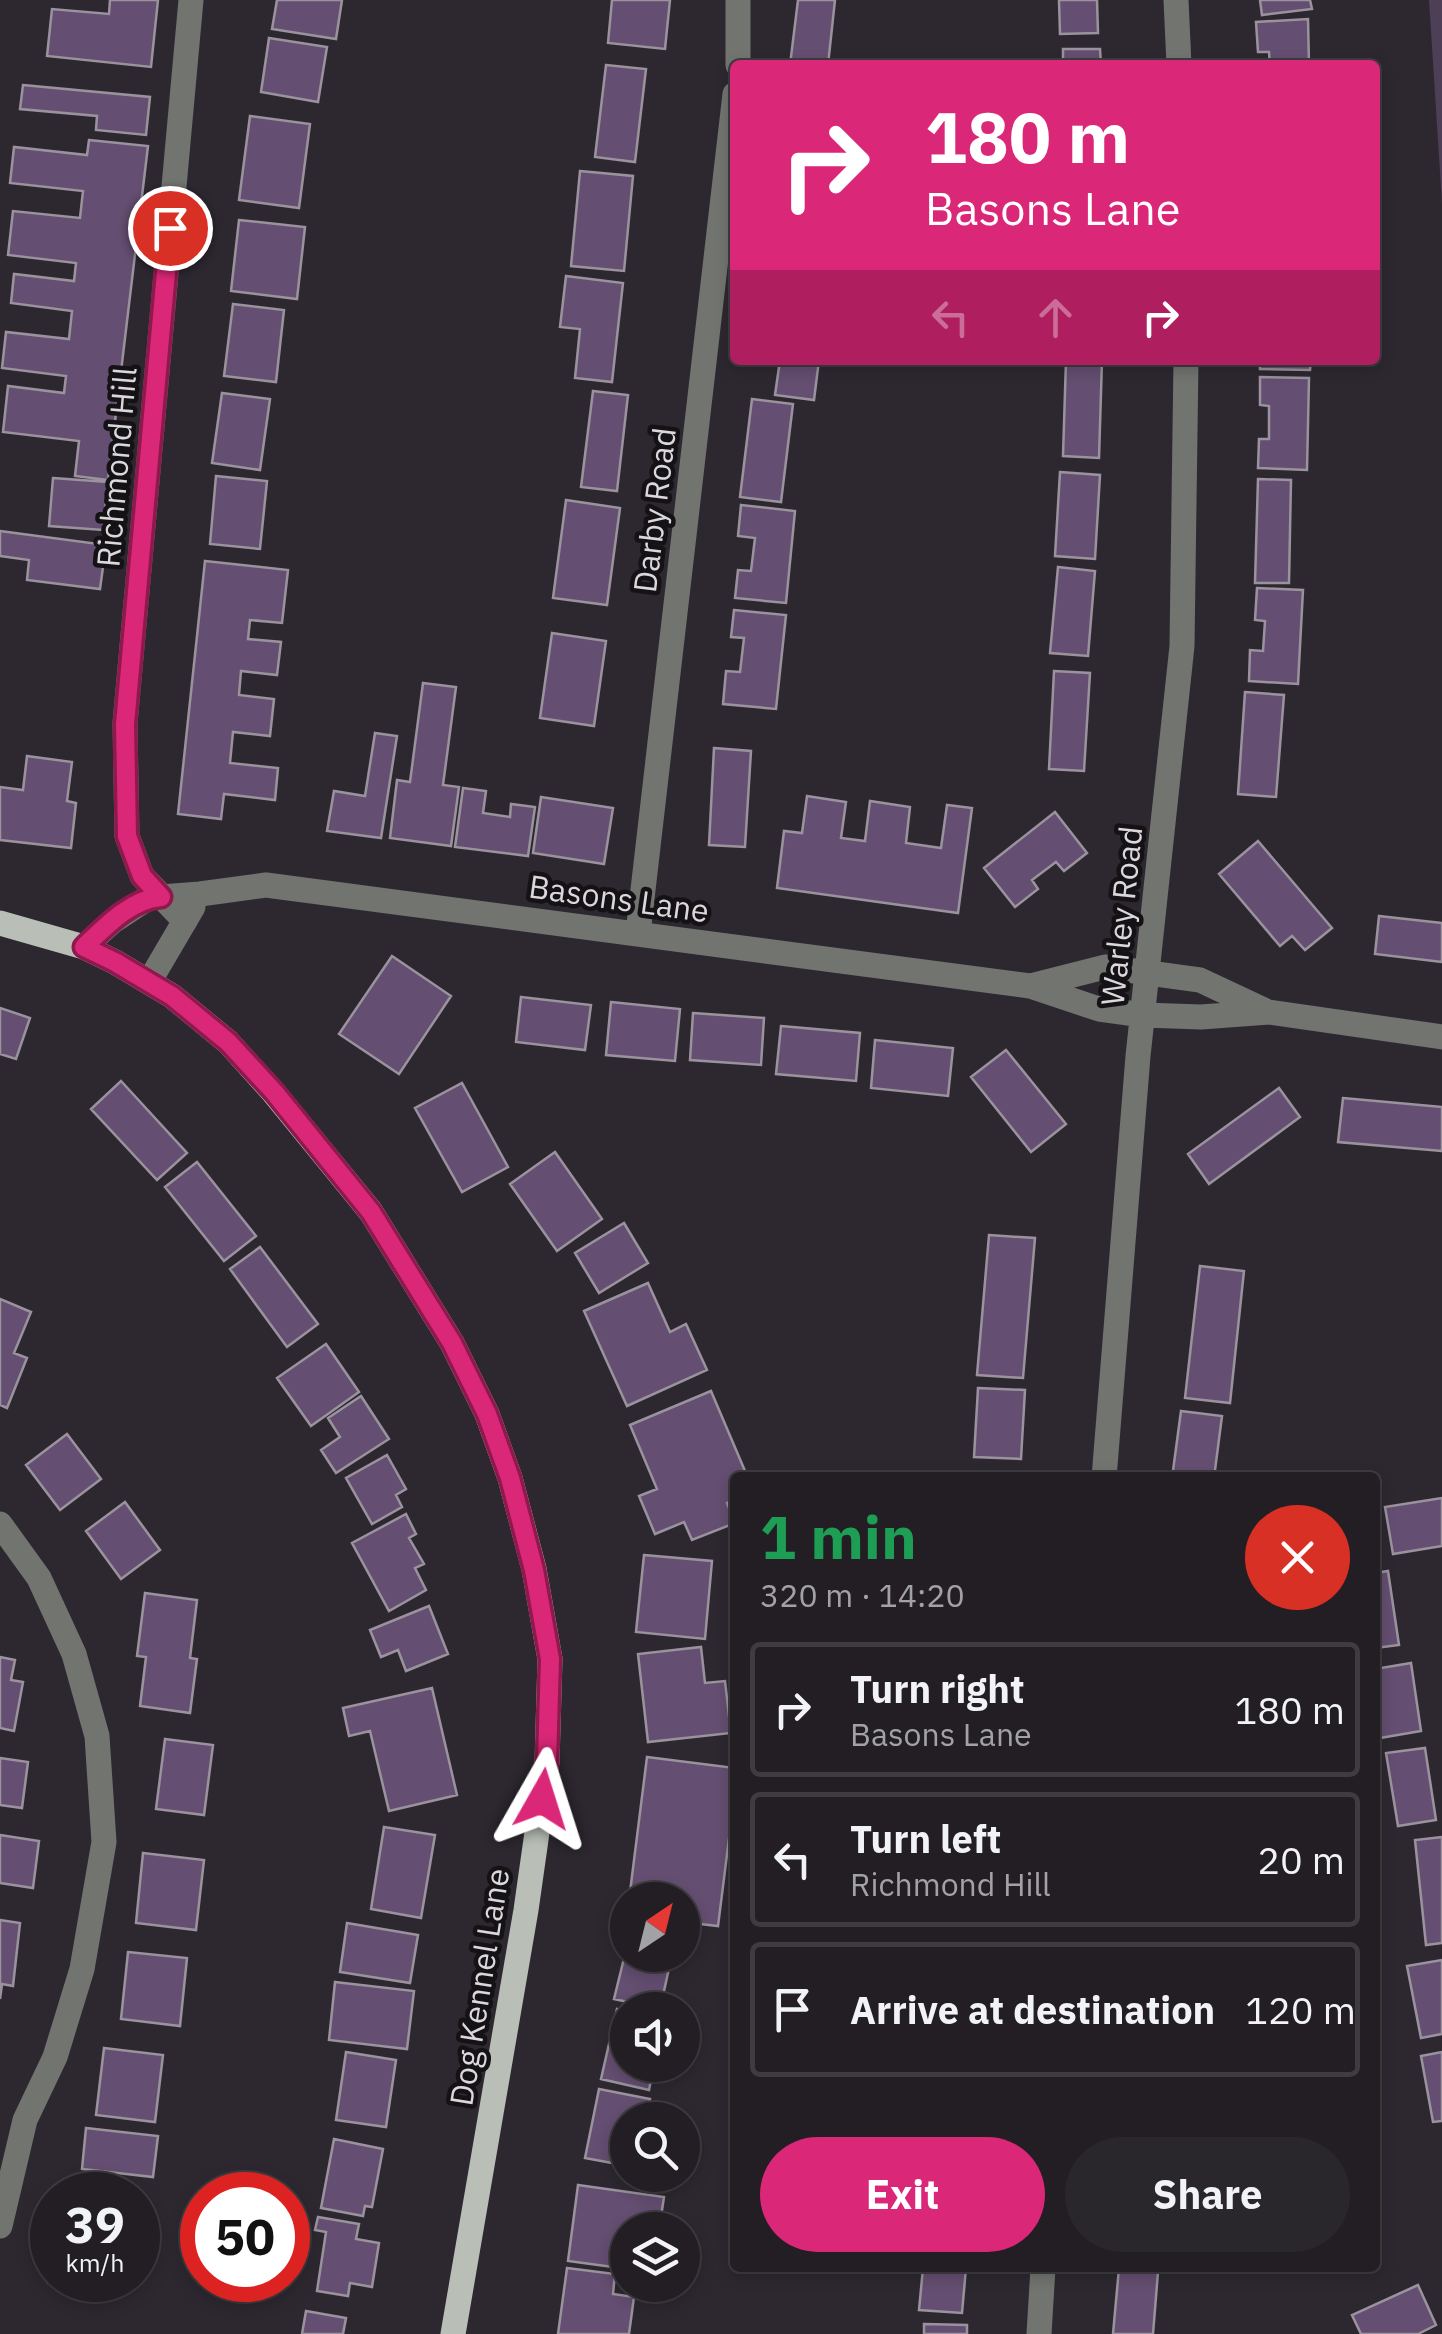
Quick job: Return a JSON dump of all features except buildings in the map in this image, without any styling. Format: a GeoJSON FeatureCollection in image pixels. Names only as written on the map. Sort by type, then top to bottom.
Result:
{"type":"FeatureCollection","features":[{"type":"Feature","properties":{"kind":"main road","name":"Dog Kennel Lane"},"geometry":{"type":"LineString","coordinates":[[0,923],[84,947],[150,982],[228,1042],[274,1092],[371,1212],[452,1343],[487,1414],[510,1478],[534,1570],[550,1659],[547,1762],[526,1910],[453,2334]]}},
{"type":"Feature","properties":{"kind":"street","name":"Richmond Hill"},"geometry":{"type":"LineString","coordinates":[[185,922],[142,876],[127,836],[125,724],[191,0]]}},
{"type":"Feature","properties":{"kind":"street"},"geometry":{"type":"LineString","coordinates":[[738,0],[738,60]]}},
{"type":"Feature","properties":{"kind":"street"},"geometry":{"type":"LineString","coordinates":[[1176,0],[1179,60]]}},
{"type":"Feature","properties":{"kind":"street","name":"Darby Road"},"geometry":{"type":"LineString","coordinates":[[638,933],[730,137]]}},
{"type":"Feature","properties":{"kind":"street","name":"Warley Road"},"geometry":{"type":"LineString","coordinates":[[1104,1472],[1142,1015],[1182,646],[1186,365]]}},
{"type":"Feature","properties":{"kind":"street","name":"Basons Lane"},"geometry":{"type":"LineString","coordinates":[[84,947],[113,920],[148,898],[266,885],[1030,986],[1099,1009],[1142,1015],[1269,1012],[1442,1037]]}},
{"type":"Feature","properties":{"kind":"street"},"geometry":{"type":"LineString","coordinates":[[150,982],[200,894]]}},
{"type":"Feature","properties":{"kind":"street","name":"Basons Lane"},"geometry":{"type":"LineString","coordinates":[[1030,986],[1105,967],[1200,980],[1269,1012]]}},
{"type":"Feature","properties":{"kind":"street"},"geometry":{"type":"LineString","coordinates":[[0,1524],[39,1578],[74,1654],[96,1736],[104,1842],[82,1969],[54,2057],[12,2117],[0,2226]]}},
{"type":"Feature","properties":{"kind":"street"},"geometry":{"type":"LineString","coordinates":[[1039,2334],[1042,2272]]}},
{"type":"Feature","properties":{"kind":"shaded area"},"geometry":{"type":"Polygon","coordinates":[[[1429,0],[1442,0],[1442,203],[1429,0]]]}},
{"type":"Feature","properties":{"kind":"route"},"geometry":{"type":"LineString","coordinates":[[170,228],[125,724],[127,836],[142,876],[161,897],[148,898],[113,920],[84,947],[172,996],[228,1042],[274,1092],[371,1212],[452,1343],[487,1414],[510,1478],[534,1570],[550,1659],[542,1799]]}}]}
